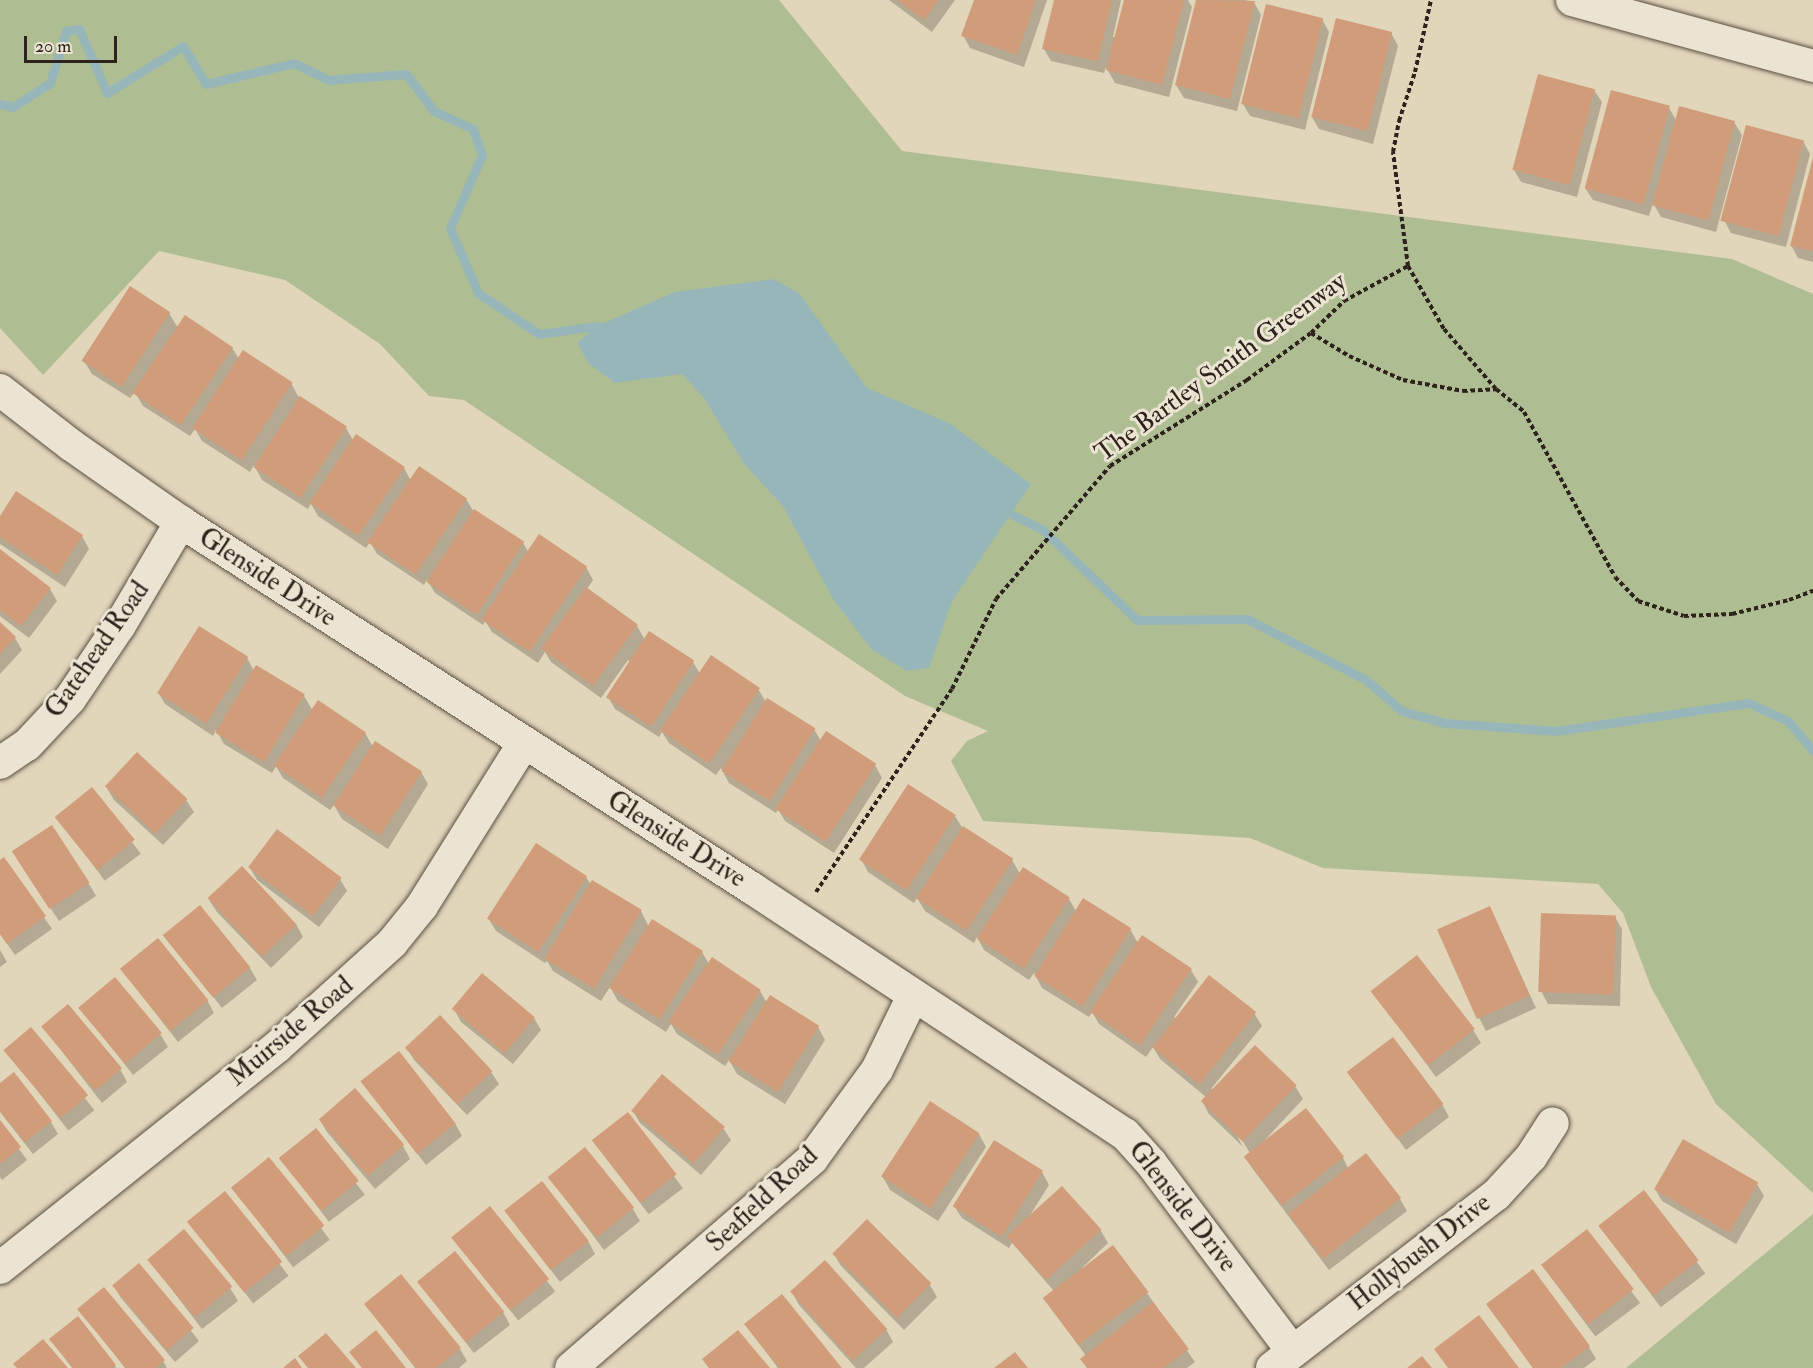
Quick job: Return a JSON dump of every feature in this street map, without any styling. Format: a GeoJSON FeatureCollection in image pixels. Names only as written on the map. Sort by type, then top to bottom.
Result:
{"type":"FeatureCollection","features":[{"type":"Feature","properties":{"kind":"street"},"geometry":{"type":"LineString","coordinates":[[1572,0],[1813,66]]}},
{"type":"Feature","properties":{"kind":"street","name":"Glenside Drive"},"geometry":{"type":"LineString","coordinates":[[0,390],[71,445],[181,522],[753,889],[913,996],[1084,1104],[1125,1134],[1151,1163],[1283,1360]]}},
{"type":"Feature","properties":{"kind":"street","name":"Gatehead Road"},"geometry":{"type":"LineString","coordinates":[[0,763],[27,745],[70,699],[120,625],[181,522]]}},
{"type":"Feature","properties":{"kind":"street","name":"Muirside Road"},"geometry":{"type":"LineString","coordinates":[[0,1268],[277,1047],[392,943],[422,906],[524,743]]}},
{"type":"Feature","properties":{"kind":"street","name":"Seafield Road"},"geometry":{"type":"LineString","coordinates":[[571,1368],[812,1159],[877,1070],[913,996]]}},
{"type":"Feature","properties":{"kind":"street","name":"Hollybush Drive"},"geometry":{"type":"LineString","coordinates":[[1283,1360],[1496,1195],[1531,1157],[1553,1123]]}},
{"type":"Feature","properties":{"kind":"path"},"geometry":{"type":"LineString","coordinates":[[1431,0],[1415,72],[1399,121],[1393,152],[1408,266],[1444,329],[1496,388],[1524,412],[1615,577],[1638,601],[1684,616],[1732,614],[1789,600],[1813,591]]}},
{"type":"Feature","properties":{"kind":"path","name":"The Bartley Smith Greenway"},"geometry":{"type":"LineString","coordinates":[[797,920],[952,689],[996,600],[1110,466],[1247,380],[1311,333],[1344,301],[1408,266]]}},
{"type":"Feature","properties":{"kind":"path"},"geometry":{"type":"LineString","coordinates":[[1311,333],[1349,356],[1403,380],[1463,390],[1496,388]]}},
{"type":"Feature","properties":{"kind":"green space"},"geometry":{"type":"Polygon","coordinates":[[[0,0],[779,0],[902,151],[1732,259],[1813,294],[1813,1193],[1716,1104],[1651,987],[1623,913],[1598,884],[1323,868],[1250,838],[983,821],[951,761],[967,741],[988,731],[905,696],[464,400],[429,396],[380,344],[285,280],[159,251],[43,375],[0,328],[0,0]]]}},
{"type":"Feature","properties":{"kind":"green space"},"geometry":{"type":"Polygon","coordinates":[[[1813,1214],[1813,1368],[1626,1368],[1813,1214]]]}},
{"type":"Feature","properties":{"kind":"water"},"geometry":{"type":"Polygon","coordinates":[[[773,279],[799,293],[867,388],[949,423],[1031,484],[952,601],[929,668],[907,671],[871,649],[833,599],[783,506],[745,465],[704,398],[682,374],[615,383],[589,364],[577,343],[597,326],[675,292],[773,279]]]}},
{"type":"Feature","properties":{"kind":"building"},"geometry":{"type":"Polygon","coordinates":[[[897,0],[939,0],[924,20],[897,0]]]}},
{"type":"Feature","properties":{"kind":"building"},"geometry":{"type":"Polygon","coordinates":[[[974,0],[1036,0],[1017,55],[961,36],[974,0]]]}},
{"type":"Feature","properties":{"kind":"building"},"geometry":{"type":"Polygon","coordinates":[[[1054,0],[1112,0],[1098,61],[1042,49],[1054,0]]]}},
{"type":"Feature","properties":{"kind":"building"},"geometry":{"type":"Polygon","coordinates":[[[1124,0],[1184,0],[1162,85],[1106,70],[1124,0]]]}},
{"type":"Feature","properties":{"kind":"building"},"geometry":{"type":"Polygon","coordinates":[[[1196,0],[1255,1],[1230,99],[1175,85],[1196,0]]]}},
{"type":"Feature","properties":{"kind":"building"},"geometry":{"type":"Polygon","coordinates":[[[1266,4],[1323,18],[1298,118],[1241,104],[1266,4]]]}},
{"type":"Feature","properties":{"kind":"building"},"geometry":{"type":"Polygon","coordinates":[[[1336,18],[1392,32],[1368,131],[1311,117],[1336,18]]]}},
{"type":"Feature","properties":{"kind":"building"},"geometry":{"type":"Polygon","coordinates":[[[1538,74],[1595,89],[1569,185],[1512,170],[1538,74]]]}},
{"type":"Feature","properties":{"kind":"building"},"geometry":{"type":"Polygon","coordinates":[[[1611,90],[1670,106],[1644,204],[1585,189],[1611,90]]]}},
{"type":"Feature","properties":{"kind":"building"},"geometry":{"type":"Polygon","coordinates":[[[1679,106],[1735,121],[1708,221],[1652,205],[1679,106]]]}},
{"type":"Feature","properties":{"kind":"building"},"geometry":{"type":"Polygon","coordinates":[[[1746,125],[1804,141],[1778,236],[1720,221],[1746,125]]]}},
{"type":"Feature","properties":{"kind":"building"},"geometry":{"type":"Polygon","coordinates":[[[1813,157],[1813,251],[1790,246],[1813,157]]]}},
{"type":"Feature","properties":{"kind":"building"},"geometry":{"type":"Polygon","coordinates":[[[130,286],[170,312],[122,387],[82,361],[130,286]]]}},
{"type":"Feature","properties":{"kind":"building"},"geometry":{"type":"Polygon","coordinates":[[[185,315],[233,347],[181,425],[132,393],[185,315]]]}},
{"type":"Feature","properties":{"kind":"building"},"geometry":{"type":"Polygon","coordinates":[[[243,350],[292,382],[242,460],[192,428],[243,350]]]}},
{"type":"Feature","properties":{"kind":"building"},"geometry":{"type":"Polygon","coordinates":[[[300,396],[347,426],[301,498],[254,467],[300,396]]]}},
{"type":"Feature","properties":{"kind":"building"},"geometry":{"type":"Polygon","coordinates":[[[356,434],[405,467],[359,536],[310,503],[356,434]]]}},
{"type":"Feature","properties":{"kind":"building"},"geometry":{"type":"Polygon","coordinates":[[[419,466],[467,498],[416,575],[368,542],[419,466]]]}},
{"type":"Feature","properties":{"kind":"building"},"geometry":{"type":"Polygon","coordinates":[[[16,491],[83,535],[57,575],[0,537],[0,516],[16,491]]]}},
{"type":"Feature","properties":{"kind":"building"},"geometry":{"type":"Polygon","coordinates":[[[474,509],[524,542],[477,615],[427,582],[474,509]]]}},
{"type":"Feature","properties":{"kind":"building"},"geometry":{"type":"Polygon","coordinates":[[[539,534],[587,566],[529,652],[481,619],[539,534]]]}},
{"type":"Feature","properties":{"kind":"building"},"geometry":{"type":"Polygon","coordinates":[[[0,549],[51,588],[21,626],[0,610],[0,549]]]}},
{"type":"Feature","properties":{"kind":"building"},"geometry":{"type":"Polygon","coordinates":[[[586,587],[638,625],[593,686],[541,648],[586,587]]]}},
{"type":"Feature","properties":{"kind":"building"},"geometry":{"type":"Polygon","coordinates":[[[0,622],[16,637],[0,654],[0,622]]]}},
{"type":"Feature","properties":{"kind":"building"},"geometry":{"type":"Polygon","coordinates":[[[199,626],[248,657],[206,724],[157,693],[199,626]]]}},
{"type":"Feature","properties":{"kind":"building"},"geometry":{"type":"Polygon","coordinates":[[[649,631],[694,660],[651,727],[606,697],[649,631]]]}},
{"type":"Feature","properties":{"kind":"building"},"geometry":{"type":"Polygon","coordinates":[[[711,655],[760,688],[709,763],[660,730],[711,655]]]}},
{"type":"Feature","properties":{"kind":"building"},"geometry":{"type":"Polygon","coordinates":[[[256,665],[305,694],[264,762],[215,733],[256,665]]]}},
{"type":"Feature","properties":{"kind":"building"},"geometry":{"type":"Polygon","coordinates":[[[767,698],[815,728],[770,801],[721,771],[767,698]]]}},
{"type":"Feature","properties":{"kind":"building"},"geometry":{"type":"Polygon","coordinates":[[[318,700],[366,732],[322,798],[274,765],[318,700]]]}},
{"type":"Feature","properties":{"kind":"building"},"geometry":{"type":"Polygon","coordinates":[[[826,731],[876,764],[826,842],[775,809],[826,731]]]}},
{"type":"Feature","properties":{"kind":"building"},"geometry":{"type":"Polygon","coordinates":[[[375,741],[422,771],[380,836],[333,806],[375,741]]]}},
{"type":"Feature","properties":{"kind":"building"},"geometry":{"type":"Polygon","coordinates":[[[137,752],[187,799],[155,833],[105,786],[137,752]]]}},
{"type":"Feature","properties":{"kind":"building"},"geometry":{"type":"Polygon","coordinates":[[[908,784],[956,815],[907,891],[859,859],[908,784]]]}},
{"type":"Feature","properties":{"kind":"building"},"geometry":{"type":"Polygon","coordinates":[[[92,787],[135,840],[97,870],[55,817],[92,787]]]}},
{"type":"Feature","properties":{"kind":"building"},"geometry":{"type":"Polygon","coordinates":[[[52,825],[90,883],[49,909],[12,851],[52,825]]]}},
{"type":"Feature","properties":{"kind":"building"},"geometry":{"type":"Polygon","coordinates":[[[963,826],[1013,859],[966,931],[916,898],[963,826]]]}},
{"type":"Feature","properties":{"kind":"building"},"geometry":{"type":"Polygon","coordinates":[[[277,829],[342,878],[313,916],[248,867],[277,829]]]}},
{"type":"Feature","properties":{"kind":"building"},"geometry":{"type":"Polygon","coordinates":[[[536,843],[587,876],[538,952],[487,918],[536,843]]]}},
{"type":"Feature","properties":{"kind":"building"},"geometry":{"type":"Polygon","coordinates":[[[4,857],[46,916],[7,944],[0,934],[0,860],[4,857]]]}},
{"type":"Feature","properties":{"kind":"building"},"geometry":{"type":"Polygon","coordinates":[[[242,866],[297,925],[262,957],[208,898],[242,866]]]}},
{"type":"Feature","properties":{"kind":"building"},"geometry":{"type":"Polygon","coordinates":[[[1023,867],[1070,897],[1024,969],[977,938],[1023,867]]]}},
{"type":"Feature","properties":{"kind":"building"},"geometry":{"type":"Polygon","coordinates":[[[592,880],[642,910],[594,989],[545,959],[592,880]]]}},
{"type":"Feature","properties":{"kind":"building"},"geometry":{"type":"Polygon","coordinates":[[[1083,898],[1131,928],[1083,1006],[1034,976],[1083,898]]]}},
{"type":"Feature","properties":{"kind":"building"},"geometry":{"type":"Polygon","coordinates":[[[200,905],[250,967],[213,997],[163,935],[200,905]]]}},
{"type":"Feature","properties":{"kind":"building"},"geometry":{"type":"Polygon","coordinates":[[[1490,906],[1530,996],[1477,1019],[1437,930],[1490,906]]]}},
{"type":"Feature","properties":{"kind":"building"},"geometry":{"type":"Polygon","coordinates":[[[1541,913],[1616,916],[1613,995],[1538,992],[1541,913]]]}},
{"type":"Feature","properties":{"kind":"building"},"geometry":{"type":"Polygon","coordinates":[[[652,919],[703,951],[660,1019],[609,988],[652,919]]]}},
{"type":"Feature","properties":{"kind":"building"},"geometry":{"type":"Polygon","coordinates":[[[1142,935],[1192,969],[1140,1046],[1090,1012],[1142,935]]]}},
{"type":"Feature","properties":{"kind":"building"},"geometry":{"type":"Polygon","coordinates":[[[158,938],[208,1000],[170,1031],[120,969],[158,938]]]}},
{"type":"Feature","properties":{"kind":"building"},"geometry":{"type":"Polygon","coordinates":[[[1417,955],[1475,1029],[1428,1065],[1371,991],[1417,955]]]}},
{"type":"Feature","properties":{"kind":"building"},"geometry":{"type":"Polygon","coordinates":[[[712,957],[761,990],[717,1055],[668,1022],[712,957]]]}},
{"type":"Feature","properties":{"kind":"building"},"geometry":{"type":"Polygon","coordinates":[[[482,973],[535,1017],[505,1053],[452,1009],[482,973]]]}},
{"type":"Feature","properties":{"kind":"building"},"geometry":{"type":"Polygon","coordinates":[[[1209,975],[1256,1012],[1200,1084],[1152,1047],[1209,975]]]}},
{"type":"Feature","properties":{"kind":"building"},"geometry":{"type":"Polygon","coordinates":[[[115,977],[162,1033],[125,1064],[78,1008],[115,977]]]}},
{"type":"Feature","properties":{"kind":"building"},"geometry":{"type":"Polygon","coordinates":[[[770,995],[819,1026],[778,1092],[729,1061],[770,995]]]}},
{"type":"Feature","properties":{"kind":"building"},"geometry":{"type":"Polygon","coordinates":[[[68,1004],[122,1068],[95,1091],[41,1026],[68,1004]]]}},
{"type":"Feature","properties":{"kind":"building"},"geometry":{"type":"Polygon","coordinates":[[[440,1015],[493,1071],[457,1104],[405,1048],[440,1015]]]}},
{"type":"Feature","properties":{"kind":"building"},"geometry":{"type":"Polygon","coordinates":[[[31,1027],[88,1095],[61,1118],[3,1050],[31,1027]]]}},
{"type":"Feature","properties":{"kind":"building"},"geometry":{"type":"Polygon","coordinates":[[[1393,1037],[1444,1104],[1397,1139],[1347,1072],[1393,1037]]]}},
{"type":"Feature","properties":{"kind":"building"},"geometry":{"type":"Polygon","coordinates":[[[1255,1045],[1297,1085],[1243,1141],[1201,1101],[1255,1045]]]}},
{"type":"Feature","properties":{"kind":"building"},"geometry":{"type":"Polygon","coordinates":[[[399,1051],[456,1123],[417,1154],[360,1081],[399,1051]]]}},
{"type":"Feature","properties":{"kind":"building"},"geometry":{"type":"Polygon","coordinates":[[[14,1072],[52,1121],[25,1142],[0,1111],[0,1083],[14,1072]]]}},
{"type":"Feature","properties":{"kind":"building"},"geometry":{"type":"Polygon","coordinates":[[[662,1074],[725,1127],[694,1163],[631,1111],[662,1074]]]}},
{"type":"Feature","properties":{"kind":"building"},"geometry":{"type":"Polygon","coordinates":[[[355,1088],[404,1145],[368,1176],[319,1119],[355,1088]]]}},
{"type":"Feature","properties":{"kind":"building"},"geometry":{"type":"Polygon","coordinates":[[[930,1101],[979,1133],[930,1209],[881,1176],[930,1101]]]}},
{"type":"Feature","properties":{"kind":"building"},"geometry":{"type":"Polygon","coordinates":[[[1306,1108],[1344,1157],[1282,1205],[1244,1157],[1306,1108]]]}},
{"type":"Feature","properties":{"kind":"building"},"geometry":{"type":"Polygon","coordinates":[[[628,1112],[677,1174],[640,1203],[592,1140],[628,1112]]]}},
{"type":"Feature","properties":{"kind":"building"},"geometry":{"type":"Polygon","coordinates":[[[0,1120],[21,1147],[0,1164],[0,1120]]]}},
{"type":"Feature","properties":{"kind":"building"},"geometry":{"type":"Polygon","coordinates":[[[316,1128],[359,1181],[321,1211],[279,1158],[316,1128]]]}},
{"type":"Feature","properties":{"kind":"building"},"geometry":{"type":"Polygon","coordinates":[[[1683,1139],[1758,1182],[1729,1233],[1654,1189],[1683,1139]]]}},
{"type":"Feature","properties":{"kind":"building"},"geometry":{"type":"Polygon","coordinates":[[[994,1140],[1043,1171],[1002,1237],[953,1206],[994,1140]]]}},
{"type":"Feature","properties":{"kind":"building"},"geometry":{"type":"Polygon","coordinates":[[[585,1147],[634,1208],[597,1238],[548,1177],[585,1147]]]}},
{"type":"Feature","properties":{"kind":"building"},"geometry":{"type":"Polygon","coordinates":[[[1366,1153],[1401,1198],[1323,1259],[1288,1214],[1366,1153]]]}},
{"type":"Feature","properties":{"kind":"building"},"geometry":{"type":"Polygon","coordinates":[[[269,1157],[324,1225],[286,1256],[231,1188],[269,1157]]]}},
{"type":"Feature","properties":{"kind":"building"},"geometry":{"type":"Polygon","coordinates":[[[542,1181],[589,1241],[551,1270],[504,1211],[542,1181]]]}},
{"type":"Feature","properties":{"kind":"building"},"geometry":{"type":"Polygon","coordinates":[[[1062,1186],[1101,1230],[1046,1280],[1006,1236],[1062,1186]]]}},
{"type":"Feature","properties":{"kind":"building"},"geometry":{"type":"Polygon","coordinates":[[[1644,1190],[1699,1260],[1653,1296],[1598,1226],[1644,1190]]]}},
{"type":"Feature","properties":{"kind":"building"},"geometry":{"type":"Polygon","coordinates":[[[225,1191],[282,1262],[244,1293],[187,1222],[225,1191]]]}},
{"type":"Feature","properties":{"kind":"building"},"geometry":{"type":"Polygon","coordinates":[[[490,1206],[549,1279],[510,1311],[451,1237],[490,1206]]]}},
{"type":"Feature","properties":{"kind":"building"},"geometry":{"type":"Polygon","coordinates":[[[867,1219],[931,1283],[897,1318],[832,1254],[867,1219]]]}},
{"type":"Feature","properties":{"kind":"building"},"geometry":{"type":"Polygon","coordinates":[[[184,1229],[232,1286],[195,1317],[147,1260],[184,1229]]]}},
{"type":"Feature","properties":{"kind":"building"},"geometry":{"type":"Polygon","coordinates":[[[1587,1229],[1634,1289],[1588,1325],[1541,1265],[1587,1229]]]}},
{"type":"Feature","properties":{"kind":"building"},"geometry":{"type":"Polygon","coordinates":[[[1113,1245],[1149,1292],[1078,1345],[1043,1298],[1113,1245]]]}},
{"type":"Feature","properties":{"kind":"building"},"geometry":{"type":"Polygon","coordinates":[[[455,1251],[504,1312],[466,1342],[417,1282],[455,1251]]]}},
{"type":"Feature","properties":{"kind":"building"},"geometry":{"type":"Polygon","coordinates":[[[825,1260],[887,1329],[852,1361],[790,1291],[825,1260]]]}},
{"type":"Feature","properties":{"kind":"building"},"geometry":{"type":"Polygon","coordinates":[[[139,1263],[194,1328],[167,1351],[112,1285],[139,1263]]]}},
{"type":"Feature","properties":{"kind":"building"},"geometry":{"type":"Polygon","coordinates":[[[1533,1269],[1590,1346],[1561,1368],[1533,1368],[1486,1304],[1533,1269]]]}},
{"type":"Feature","properties":{"kind":"building"},"geometry":{"type":"Polygon","coordinates":[[[401,1274],[461,1348],[436,1368],[416,1368],[364,1304],[401,1274]]]}},
{"type":"Feature","properties":{"kind":"building"},"geometry":{"type":"Polygon","coordinates":[[[104,1287],[165,1360],[156,1368],[126,1368],[77,1309],[104,1287]]]}},
{"type":"Feature","properties":{"kind":"building"},"geometry":{"type":"Polygon","coordinates":[[[782,1294],[842,1368],[779,1368],[744,1324],[782,1294]]]}},
{"type":"Feature","properties":{"kind":"building"},"geometry":{"type":"Polygon","coordinates":[[[1153,1302],[1189,1349],[1164,1368],[1087,1368],[1080,1359],[1153,1302]]]}},
{"type":"Feature","properties":{"kind":"building"},"geometry":{"type":"Polygon","coordinates":[[[1479,1315],[1519,1368],[1448,1368],[1434,1349],[1479,1315]]]}},
{"type":"Feature","properties":{"kind":"building"},"geometry":{"type":"Polygon","coordinates":[[[78,1316],[116,1365],[112,1368],[73,1368],[49,1339],[78,1316]]]}},
{"type":"Feature","properties":{"kind":"building"},"geometry":{"type":"Polygon","coordinates":[[[376,1330],[406,1368],[362,1368],[349,1352],[376,1330]]]}},
{"type":"Feature","properties":{"kind":"building"},"geometry":{"type":"Polygon","coordinates":[[[738,1330],[770,1368],[709,1368],[702,1359],[738,1330]]]}},
{"type":"Feature","properties":{"kind":"building"},"geometry":{"type":"Polygon","coordinates":[[[326,1333],[356,1368],[308,1368],[298,1356],[326,1333]]]}},
{"type":"Feature","properties":{"kind":"building"},"geometry":{"type":"Polygon","coordinates":[[[43,1339],[68,1368],[17,1368],[13,1364],[43,1339]]]}},
{"type":"Feature","properties":{"kind":"building"},"geometry":{"type":"Polygon","coordinates":[[[1015,1352],[1028,1368],[994,1368],[1015,1352]]]}},
{"type":"Feature","properties":{"kind":"building"},"geometry":{"type":"Polygon","coordinates":[[[1422,1356],[1432,1368],[1407,1368],[1422,1356]]]}},
{"type":"Feature","properties":{"kind":"building"},"geometry":{"type":"Polygon","coordinates":[[[295,1358],[302,1368],[283,1368],[295,1358]]]}},
{"type":"Feature","properties":{"kind":"waterway"},"geometry":{"type":"LineString","coordinates":[[0,104],[13,107],[50,83],[66,31],[79,29],[107,93],[183,46],[206,84],[294,63],[329,80],[406,74],[434,111],[473,129],[482,155],[450,228],[478,293],[539,334],[597,326]]}},
{"type":"Feature","properties":{"kind":"waterway"},"geometry":{"type":"LineString","coordinates":[[1013,515],[1042,529],[1137,620],[1247,619],[1366,680],[1402,711],[1445,723],[1556,731],[1749,703],[1788,721],[1813,751]]}}]}
